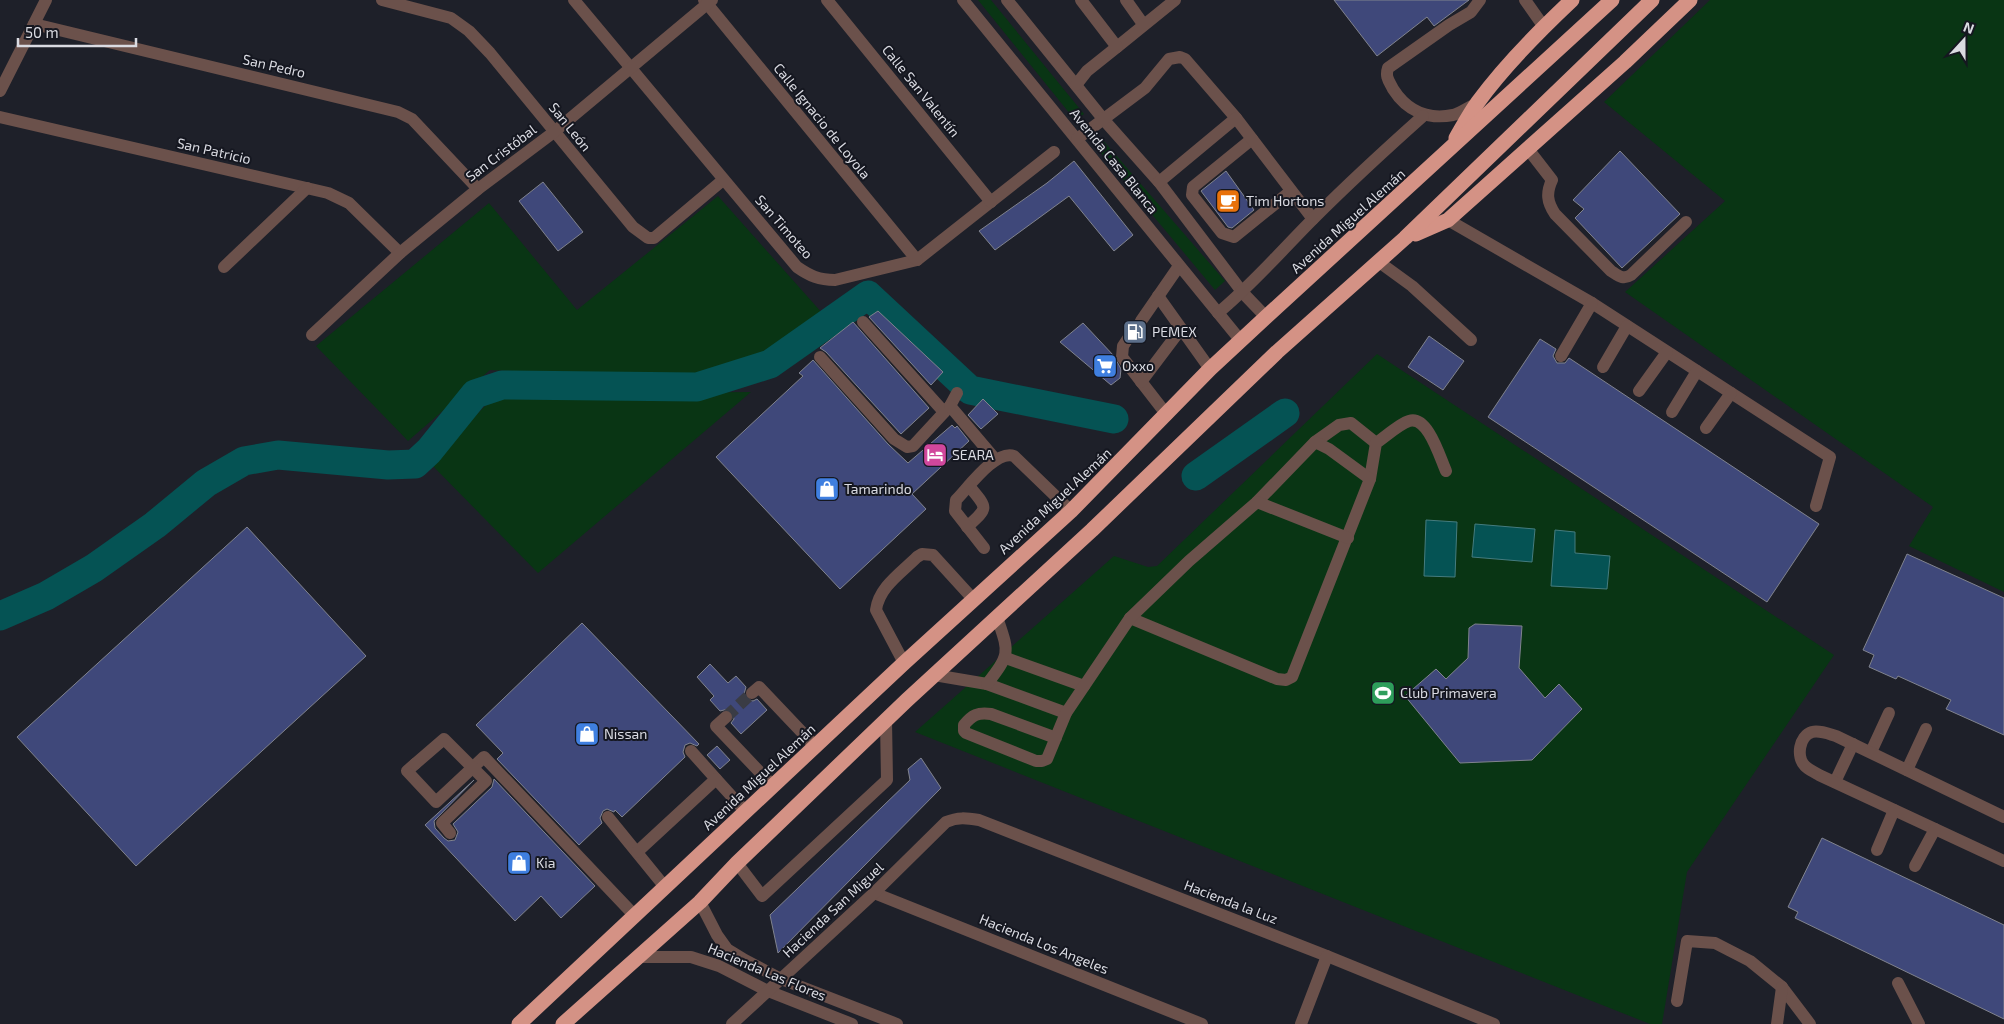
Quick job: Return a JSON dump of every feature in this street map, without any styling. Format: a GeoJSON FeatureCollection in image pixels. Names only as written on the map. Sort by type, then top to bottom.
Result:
{"type":"FeatureCollection","features":[{"type":"Feature","properties":{"kind":"highway","name":"Avenida Miguel Alemán"},"geometry":{"type":"LineString","coordinates":[[519,1024],[904,663],[1071,511],[1210,369],[1612,0]]}},
{"type":"Feature","properties":{"kind":"highway"},"geometry":{"type":"LineString","coordinates":[[563,1024],[700,902],[737,863],[886,720],[1092,530],[1277,352],[1380,262],[1652,0]]}},
{"type":"Feature","properties":{"kind":"highway"},"geometry":{"type":"LineString","coordinates":[[1405,238],[1448,220],[1625,62],[1690,0]]}},
{"type":"Feature","properties":{"kind":"highway"},"geometry":{"type":"LineString","coordinates":[[1447,153],[1478,103],[1500,75],[1566,2]]}},
{"type":"Feature","properties":{"kind":"street"},"geometry":{"type":"LineString","coordinates":[[0,92],[46,0]]}},
{"type":"Feature","properties":{"kind":"street","name":"San León"},"geometry":{"type":"LineString","coordinates":[[382,0],[398,2],[451,18],[469,31],[490,53],[633,227],[648,238],[654,238],[723,180]]}},
{"type":"Feature","properties":{"kind":"street","name":"San Timoteo"},"geometry":{"type":"LineString","coordinates":[[574,0],[797,267],[821,280],[834,280],[917,260],[1054,152]]}},
{"type":"Feature","properties":{"kind":"street","name":"Calle San Valentín"},"geometry":{"type":"LineString","coordinates":[[827,0],[991,202]]}},
{"type":"Feature","properties":{"kind":"street","name":"Avenida Casa Blanca"},"geometry":{"type":"LineString","coordinates":[[963,0],[1240,341]]}},
{"type":"Feature","properties":{"kind":"street","name":"Avenida Casa Blanca"},"geometry":{"type":"LineString","coordinates":[[1007,0],[1104,120],[1159,182],[1243,293],[1266,317]]}},
{"type":"Feature","properties":{"kind":"street"},"geometry":{"type":"LineString","coordinates":[[1081,0],[1117,47]]}},
{"type":"Feature","properties":{"kind":"street"},"geometry":{"type":"LineString","coordinates":[[1126,0],[1143,24]]}},
{"type":"Feature","properties":{"kind":"street"},"geometry":{"type":"LineString","coordinates":[[1076,85],[1088,71],[1174,0]]}},
{"type":"Feature","properties":{"kind":"street"},"geometry":{"type":"LineString","coordinates":[[1423,116],[1400,99],[1387,78],[1388,68],[1449,25],[1471,12],[1480,0]]}},
{"type":"Feature","properties":{"kind":"street"},"geometry":{"type":"LineString","coordinates":[[1525,0],[1544,27]]}},
{"type":"Feature","properties":{"kind":"street","name":"San Cristóbal"},"geometry":{"type":"LineString","coordinates":[[312,335],[400,253],[631,69],[708,1]]}},
{"type":"Feature","properties":{"kind":"street","name":"Calle Ignacio de Loyola"},"geometry":{"type":"LineString","coordinates":[[708,1],[917,260]]}},
{"type":"Feature","properties":{"kind":"street","name":"San Pedro"},"geometry":{"type":"LineString","coordinates":[[34,24],[398,112],[412,119],[478,189]]}},
{"type":"Feature","properties":{"kind":"street"},"geometry":{"type":"LineString","coordinates":[[1077,139],[1145,88],[1169,60],[1180,57],[1185,59],[1236,118],[1313,220]]}},
{"type":"Feature","properties":{"kind":"street"},"geometry":{"type":"LineString","coordinates":[[1218,313],[1243,293],[1386,148],[1423,116],[1454,114],[1478,103]]}},
{"type":"Feature","properties":{"kind":"street","name":"San Patricio"},"geometry":{"type":"LineString","coordinates":[[0,117],[328,194],[349,203],[400,253]]}},
{"type":"Feature","properties":{"kind":"street"},"geometry":{"type":"LineString","coordinates":[[1159,182],[1236,118]]}},
{"type":"Feature","properties":{"kind":"street"},"geometry":{"type":"LineString","coordinates":[[1252,139],[1193,187],[1192,195],[1222,233],[1234,237],[1291,190]]}},
{"type":"Feature","properties":{"kind":"street"},"geometry":{"type":"LineString","coordinates":[[1528,149],[1552,180],[1548,189],[1548,197],[1550,206],[1555,214],[1612,271],[1621,277],[1626,278],[1631,275],[1686,222]]}},
{"type":"Feature","properties":{"kind":"street"},"geometry":{"type":"LineString","coordinates":[[224,267],[308,188]]}},
{"type":"Feature","properties":{"kind":"street"},"geometry":{"type":"LineString","coordinates":[[1448,220],[1592,303],[1830,457],[1816,506]]}},
{"type":"Feature","properties":{"kind":"street"},"geometry":{"type":"LineString","coordinates":[[1380,262],[1412,286],[1471,340]]}},
{"type":"Feature","properties":{"kind":"street"},"geometry":{"type":"LineString","coordinates":[[1141,320],[1179,266]]}},
{"type":"Feature","properties":{"kind":"street"},"geometry":{"type":"LineString","coordinates":[[1158,296],[1210,369]]}},
{"type":"Feature","properties":{"kind":"street"},"geometry":{"type":"LineString","coordinates":[[1560,356],[1592,303]]}},
{"type":"Feature","properties":{"kind":"street"},"geometry":{"type":"LineString","coordinates":[[863,322],[995,459]]}},
{"type":"Feature","properties":{"kind":"street"},"geometry":{"type":"LineString","coordinates":[[1604,367],[1627,326]]}},
{"type":"Feature","properties":{"kind":"street"},"geometry":{"type":"LineString","coordinates":[[1141,382],[1181,330]]}},
{"type":"Feature","properties":{"kind":"street"},"geometry":{"type":"LineString","coordinates":[[1131,334],[1123,346],[1122,357],[1167,415]]}},
{"type":"Feature","properties":{"kind":"street"},"geometry":{"type":"LineString","coordinates":[[1639,391],[1668,352]]}},
{"type":"Feature","properties":{"kind":"street"},"geometry":{"type":"LineString","coordinates":[[820,357],[902,446],[913,446],[947,409],[957,394]]}},
{"type":"Feature","properties":{"kind":"street"},"geometry":{"type":"LineString","coordinates":[[1672,412],[1697,371]]}},
{"type":"Feature","properties":{"kind":"street"},"geometry":{"type":"LineString","coordinates":[[1706,428],[1731,393]]}},
{"type":"Feature","properties":{"kind":"street"},"geometry":{"type":"LineString","coordinates":[[1130,618],[1277,679],[1286,680],[1292,677],[1348,538],[1370,479],[1376,443],[1409,421],[1419,422],[1427,429],[1446,471]]}},
{"type":"Feature","properties":{"kind":"street"},"geometry":{"type":"LineString","coordinates":[[1056,738],[981,712],[970,717],[964,725],[966,733],[1036,761],[1047,759],[1056,738],[1066,712],[1130,618],[1188,561],[1257,502],[1315,442],[1339,425],[1351,423],[1376,443]]}},
{"type":"Feature","properties":{"kind":"street"},"geometry":{"type":"LineString","coordinates":[[1315,442],[1370,479]]}},
{"type":"Feature","properties":{"kind":"street"},"geometry":{"type":"LineString","coordinates":[[984,548],[955,511],[955,504],[956,500],[995,459],[1006,454],[1014,456],[1071,511]]}},
{"type":"Feature","properties":{"kind":"street"},"geometry":{"type":"LineString","coordinates":[[968,527],[984,509],[984,504],[969,486]]}},
{"type":"Feature","properties":{"kind":"street"},"geometry":{"type":"LineString","coordinates":[[1257,502],[1348,538]]}},
{"type":"Feature","properties":{"kind":"street"},"geometry":{"type":"LineString","coordinates":[[904,663],[876,610],[881,592],[917,557],[922,554],[933,555],[974,600]]}},
{"type":"Feature","properties":{"kind":"street"},"geometry":{"type":"LineString","coordinates":[[988,684],[1006,658],[1005,640],[997,617]]}},
{"type":"Feature","properties":{"kind":"street"},"geometry":{"type":"LineString","coordinates":[[1006,658],[1084,686]]}},
{"type":"Feature","properties":{"kind":"street"},"geometry":{"type":"LineString","coordinates":[[934,676],[988,684],[1066,712]]}},
{"type":"Feature","properties":{"kind":"street"},"geometry":{"type":"LineString","coordinates":[[752,693],[759,687],[815,746]]}},
{"type":"Feature","properties":{"kind":"street"},"geometry":{"type":"LineString","coordinates":[[1871,752],[1889,713]]}},
{"type":"Feature","properties":{"kind":"street"},"geometry":{"type":"LineString","coordinates":[[726,717],[716,726],[772,786]]}},
{"type":"Feature","properties":{"kind":"street"},"geometry":{"type":"LineString","coordinates":[[737,863],[762,896],[887,780],[886,720]]}},
{"type":"Feature","properties":{"kind":"street"},"geometry":{"type":"LineString","coordinates":[[1907,770],[1926,729]]}},
{"type":"Feature","properties":{"kind":"street"},"geometry":{"type":"LineString","coordinates":[[2003,813],[1836,736],[1814,731],[1807,735],[1802,742],[1801,757],[1805,766],[1835,782],[2004,861]]}},
{"type":"Feature","properties":{"kind":"street"},"geometry":{"type":"LineString","coordinates":[[450,832],[442,823],[486,781],[444,739],[407,771],[436,802],[484,757],[635,916]]}},
{"type":"Feature","properties":{"kind":"street"},"geometry":{"type":"LineString","coordinates":[[1835,782],[1853,744]]}},
{"type":"Feature","properties":{"kind":"street"},"geometry":{"type":"LineString","coordinates":[[691,752],[745,811]]}},
{"type":"Feature","properties":{"kind":"street"},"geometry":{"type":"LineString","coordinates":[[637,852],[716,779]]}},
{"type":"Feature","properties":{"kind":"street"},"geometry":{"type":"LineString","coordinates":[[1877,850],[1894,810]]}},
{"type":"Feature","properties":{"kind":"street"},"geometry":{"type":"LineString","coordinates":[[608,817],[666,887]]}},
{"type":"Feature","properties":{"kind":"street","name":"Hacienda la Luz"},"geometry":{"type":"LineString","coordinates":[[954,818],[965,817],[979,820],[1327,956],[1494,1024]]}},
{"type":"Feature","properties":{"kind":"street","name":"Hacienda San Miguel"},"geometry":{"type":"LineString","coordinates":[[732,1024],[874,893],[946,822],[954,818]]}},
{"type":"Feature","properties":{"kind":"street"},"geometry":{"type":"LineString","coordinates":[[1915,866],[1934,829]]}},
{"type":"Feature","properties":{"kind":"street","name":"Hacienda Los Angeles"},"geometry":{"type":"LineString","coordinates":[[874,893],[1202,1024]]}},
{"type":"Feature","properties":{"kind":"street","name":"Hacienda Las Flores"},"geometry":{"type":"LineString","coordinates":[[700,902],[717,935],[727,949],[781,979],[897,1024]]}},
{"type":"Feature","properties":{"kind":"street"},"geometry":{"type":"LineString","coordinates":[[1678,1001],[1687,941],[1715,943],[1750,961],[1782,987],[1810,1024]]}},
{"type":"Feature","properties":{"kind":"street"},"geometry":{"type":"LineString","coordinates":[[1301,1024],[1327,956]]}},
{"type":"Feature","properties":{"kind":"street","name":"Hacienda Las Flores"},"geometry":{"type":"LineString","coordinates":[[639,957],[691,957],[720,966],[768,991],[852,1024]]}},
{"type":"Feature","properties":{"kind":"street"},"geometry":{"type":"LineString","coordinates":[[1898,983],[1919,1024]]}},
{"type":"Feature","properties":{"kind":"street"},"geometry":{"type":"LineString","coordinates":[[1777,1024],[1782,987]]}},
{"type":"Feature","properties":{"kind":"shaded area"},"geometry":{"type":"Polygon","coordinates":[[[978,0],[991,0],[1084,114],[1075,120],[978,0]]]}},
{"type":"Feature","properties":{"kind":"shaded area"},"geometry":{"type":"Polygon","coordinates":[[[1710,0],[2004,0],[2004,592],[1909,546],[1933,507],[1625,292],[1725,201],[1604,102],[1710,0]]]}},
{"type":"Feature","properties":{"kind":"shaded area"},"geometry":{"type":"Polygon","coordinates":[[[1101,138],[1225,281],[1215,290],[1095,146],[1101,138]]]}},
{"type":"Feature","properties":{"kind":"shaded area"},"geometry":{"type":"Polygon","coordinates":[[[718,196],[823,314],[773,352],[718,371],[684,379],[490,370],[408,441],[316,346],[489,203],[577,310],[718,196]]]}},
{"type":"Feature","properties":{"kind":"shaded area","name":"Club Primavera"},"geometry":{"type":"Polygon","coordinates":[[[1377,354],[1834,655],[1687,872],[1662,1024],[1650,1024],[915,732],[1114,556],[1148,567],[1157,566],[1377,354]]]}},
{"type":"Feature","properties":{"kind":"shaded area"},"geometry":{"type":"Polygon","coordinates":[[[751,392],[538,573],[429,462],[497,394],[751,392]]]}},
{"type":"Feature","properties":{"kind":"shaded area"},"geometry":{"type":"Polygon","coordinates":[[[1426,520],[1457,522],[1455,577],[1424,576],[1426,520]]]}},
{"type":"Feature","properties":{"kind":"shaded area"},"geometry":{"type":"Polygon","coordinates":[[[1475,524],[1535,529],[1532,562],[1472,557],[1475,524]]]}},
{"type":"Feature","properties":{"kind":"shaded area"},"geometry":{"type":"Polygon","coordinates":[[[1555,530],[1575,532],[1575,553],[1610,556],[1607,589],[1551,586],[1555,530]]]}},
{"type":"Feature","properties":{"kind":"building"},"geometry":{"type":"Polygon","coordinates":[[[1334,0],[1469,0],[1434,26],[1427,17],[1377,56],[1334,0]]]}},
{"type":"Feature","properties":{"kind":"building"},"geometry":{"type":"Polygon","coordinates":[[[1620,151],[1680,214],[1622,268],[1575,218],[1584,209],[1573,200],[1620,151]]]}},
{"type":"Feature","properties":{"kind":"building"},"geometry":{"type":"Polygon","coordinates":[[[1074,161],[1133,235],[1114,251],[1069,196],[995,250],[979,231],[1047,183],[1074,161]]]}},
{"type":"Feature","properties":{"kind":"building","name":"Tim Hortons"},"geometry":{"type":"Polygon","coordinates":[[[1226,171],[1254,210],[1232,228],[1228,227],[1201,191],[1226,171]]]}},
{"type":"Feature","properties":{"kind":"building"},"geometry":{"type":"Polygon","coordinates":[[[543,182],[583,232],[558,251],[519,201],[543,182]]]}},
{"type":"Feature","properties":{"kind":"building"},"geometry":{"type":"Polygon","coordinates":[[[878,311],[943,372],[931,385],[869,317],[878,311]]]}},
{"type":"Feature","properties":{"kind":"building"},"geometry":{"type":"Polygon","coordinates":[[[853,322],[929,408],[901,434],[826,352],[820,348],[853,322]]]}},
{"type":"Feature","properties":{"kind":"building"},"geometry":{"type":"Polygon","coordinates":[[[1083,323],[1114,356],[1121,369],[1120,378],[1111,385],[1060,342],[1083,323]]]}},
{"type":"Feature","properties":{"kind":"building"},"geometry":{"type":"Polygon","coordinates":[[[1429,336],[1464,361],[1443,390],[1408,367],[1429,336]]]}},
{"type":"Feature","properties":{"kind":"building"},"geometry":{"type":"Polygon","coordinates":[[[1540,339],[1556,349],[1553,356],[1557,363],[1565,363],[1569,358],[1819,524],[1767,602],[1488,417],[1540,339]]]}},
{"type":"Feature","properties":{"kind":"building","name":"Tamarindo"},"geometry":{"type":"Polygon","coordinates":[[[813,360],[888,444],[908,463],[952,425],[955,428],[957,426],[969,441],[912,494],[926,509],[840,589],[716,457],[803,376],[799,373],[813,360]]]}},
{"type":"Feature","properties":{"kind":"building"},"geometry":{"type":"Polygon","coordinates":[[[983,399],[998,414],[981,429],[968,415],[983,399]]]}},
{"type":"Feature","properties":{"kind":"building"},"geometry":{"type":"Polygon","coordinates":[[[247,527],[366,656],[136,866],[17,737],[247,527]]]}},
{"type":"Feature","properties":{"kind":"building"},"geometry":{"type":"Polygon","coordinates":[[[1907,554],[2004,598],[2004,735],[1946,709],[1951,700],[1898,676],[1896,679],[1869,667],[1874,655],[1863,650],[1907,554]]]}},
{"type":"Feature","properties":{"kind":"building","name":"Nissan"},"geometry":{"type":"Polygon","coordinates":[[[582,623],[699,744],[697,746],[690,743],[685,745],[683,752],[685,757],[622,817],[615,810],[614,812],[607,809],[603,811],[600,818],[602,823],[579,845],[497,759],[503,753],[476,725],[582,623]]]}},
{"type":"Feature","properties":{"kind":"building"},"geometry":{"type":"Polygon","coordinates":[[[1475,624],[1522,626],[1519,668],[1545,698],[1559,684],[1582,709],[1532,760],[1460,763],[1405,696],[1436,669],[1446,679],[1468,658],[1469,628],[1475,624]]]}},
{"type":"Feature","properties":{"kind":"building"},"geometry":{"type":"Polygon","coordinates":[[[710,664],[728,683],[736,676],[746,687],[744,694],[746,699],[753,701],[757,699],[767,710],[741,734],[731,723],[734,719],[732,712],[728,709],[720,711],[710,700],[714,696],[697,677],[710,664]]]}},
{"type":"Feature","properties":{"kind":"building"},"geometry":{"type":"Polygon","coordinates":[[[717,746],[730,760],[720,769],[707,755],[717,746]]]}},
{"type":"Feature","properties":{"kind":"building"},"geometry":{"type":"Polygon","coordinates":[[[921,758],[941,788],[778,953],[770,915],[910,780],[908,769],[921,758]]]}},
{"type":"Feature","properties":{"kind":"building","name":"Kia"},"geometry":{"type":"Polygon","coordinates":[[[494,779],[595,886],[561,918],[541,896],[515,921],[425,825],[474,780],[434,821],[435,828],[444,838],[448,841],[455,840],[458,832],[453,824],[492,787],[494,779]]]}},
{"type":"Feature","properties":{"kind":"building"},"geometry":{"type":"Polygon","coordinates":[[[1822,838],[2004,925],[2004,1019],[1795,918],[1798,912],[1788,907],[1822,838]]]}},
{"type":"Feature","properties":{"kind":"waterway"},"geometry":{"type":"LineString","coordinates":[[0,616],[46,596],[94,568],[155,525],[206,483],[244,461],[278,455],[388,465],[415,464],[429,451],[475,394],[502,385],[697,387],[770,364],[868,295],[970,390],[1114,419]]}},
{"type":"Feature","properties":{"kind":"waterway"},"geometry":{"type":"LineString","coordinates":[[1196,476],[1285,413]]}},
{"type":"Feature","properties":{"kind":"tunnel"},"geometry":{"type":"LineString","coordinates":[[726,717],[752,693]]}},
{"type":"Feature","properties":{"kind":"place","name":"Tim Hortons"},"geometry":{"type":"Point","coordinates":[1228,201]}},
{"type":"Feature","properties":{"kind":"place","name":"PEMEX"},"geometry":{"type":"Point","coordinates":[1135,332]}},
{"type":"Feature","properties":{"kind":"place","name":"Oxxo"},"geometry":{"type":"Point","coordinates":[1105,366]}},
{"type":"Feature","properties":{"kind":"place","name":"SEARA"},"geometry":{"type":"Point","coordinates":[935,455]}},
{"type":"Feature","properties":{"kind":"place","name":"Tamarindo"},"geometry":{"type":"Point","coordinates":[827,489]}},
{"type":"Feature","properties":{"kind":"place","name":"Club Primavera"},"geometry":{"type":"Point","coordinates":[1383,693]}},
{"type":"Feature","properties":{"kind":"place","name":"Nissan"},"geometry":{"type":"Point","coordinates":[587,734]}},
{"type":"Feature","properties":{"kind":"place","name":"Kia"},"geometry":{"type":"Point","coordinates":[519,863]}}]}
